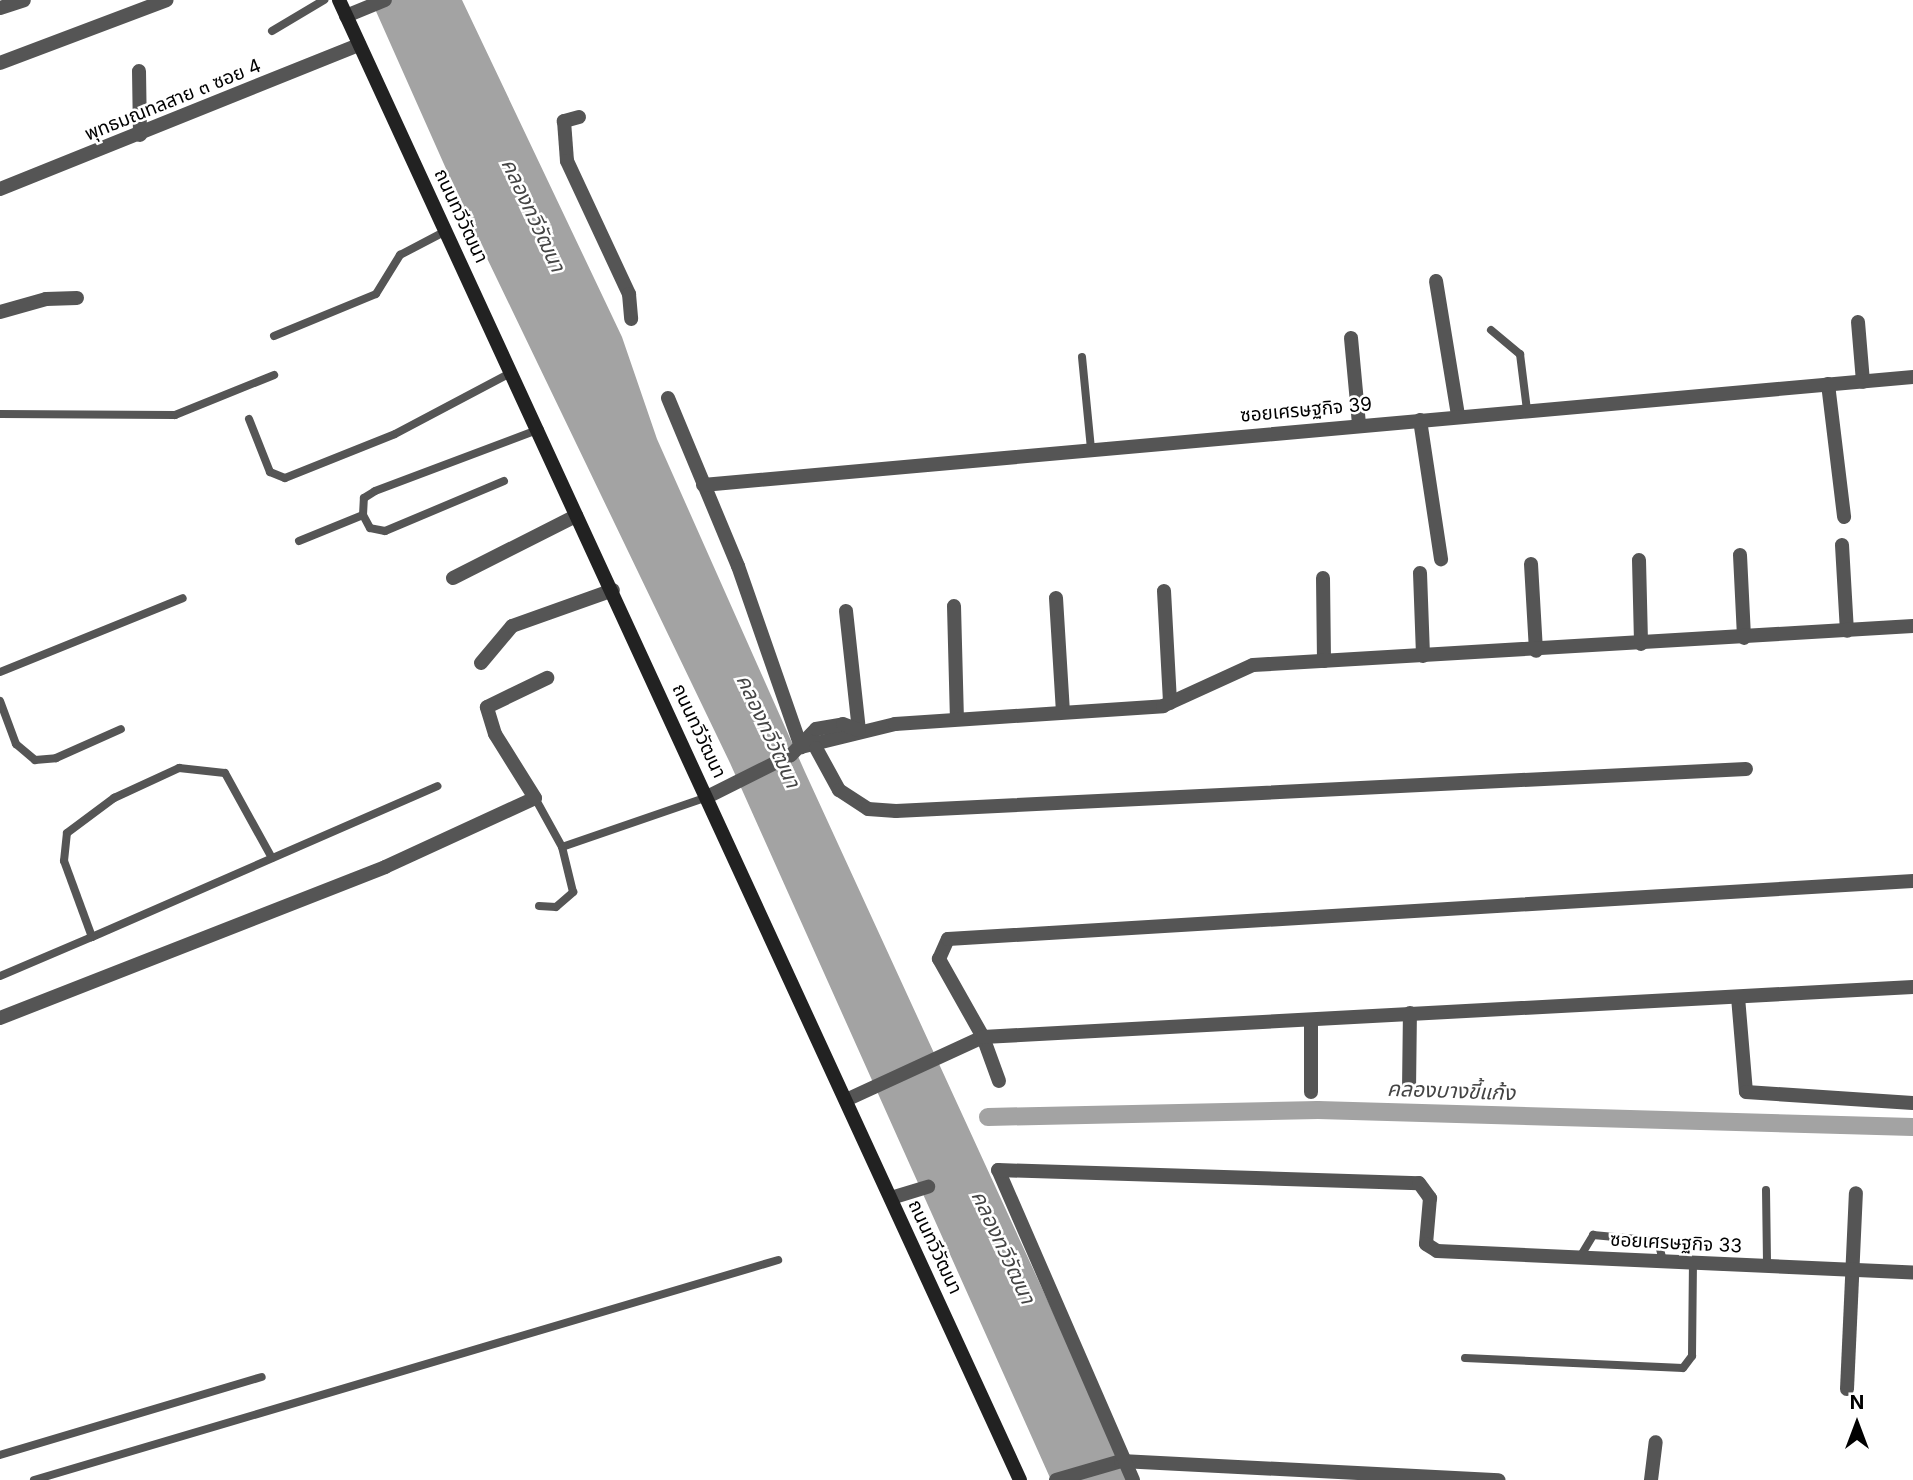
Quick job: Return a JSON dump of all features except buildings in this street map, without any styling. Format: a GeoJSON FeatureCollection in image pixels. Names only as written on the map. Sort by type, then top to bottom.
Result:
{"type":"FeatureCollection","features":[{"type":"Feature","properties":{"kind":"main road","name":"ถนนทวีวัฒนา"},"geometry":{"type":"LineString","coordinates":[[339,0],[540,429],[576,516],[613,590],[1020,1480]]}},
{"type":"Feature","properties":{"kind":"street"},"geometry":{"type":"LineString","coordinates":[[0,8],[24,0]]}},
{"type":"Feature","properties":{"kind":"street"},"geometry":{"type":"LineString","coordinates":[[0,63],[167,0]]}},
{"type":"Feature","properties":{"kind":"street"},"geometry":{"type":"LineString","coordinates":[[346,16],[385,0]]}},
{"type":"Feature","properties":{"kind":"street","name":"พุทธมณทลสาย ๓ ซอย 4"},"geometry":{"type":"LineString","coordinates":[[0,189],[359,45]]}},
{"type":"Feature","properties":{"kind":"street"},"geometry":{"type":"LineString","coordinates":[[139,71],[140,135]]}},
{"type":"Feature","properties":{"kind":"street"},"geometry":{"type":"LineString","coordinates":[[579,117],[564,121],[567,161],[629,294],[631,319]]}},
{"type":"Feature","properties":{"kind":"street"},"geometry":{"type":"LineString","coordinates":[[1436,281],[1458,416]]}},
{"type":"Feature","properties":{"kind":"street"},"geometry":{"type":"LineString","coordinates":[[0,312],[46,299],[77,298]]}},
{"type":"Feature","properties":{"kind":"street"},"geometry":{"type":"LineString","coordinates":[[1858,322],[1863,382]]}},
{"type":"Feature","properties":{"kind":"street"},"geometry":{"type":"LineString","coordinates":[[1351,338],[1359,425]]}},
{"type":"Feature","properties":{"kind":"street","name":"ซอยเศรษฐกิจ 39"},"geometry":{"type":"LineString","coordinates":[[704,485],[1091,448],[1913,377]]}},
{"type":"Feature","properties":{"kind":"street"},"geometry":{"type":"LineString","coordinates":[[1828,384],[1843,517]]}},
{"type":"Feature","properties":{"kind":"street"},"geometry":{"type":"LineString","coordinates":[[668,398],[704,485],[796,751]]}},
{"type":"Feature","properties":{"kind":"street"},"geometry":{"type":"LineString","coordinates":[[1420,420],[1441,559]]}},
{"type":"Feature","properties":{"kind":"street"},"geometry":{"type":"LineString","coordinates":[[453,578],[576,516]]}},
{"type":"Feature","properties":{"kind":"street"},"geometry":{"type":"LineString","coordinates":[[1842,545],[1847,631]]}},
{"type":"Feature","properties":{"kind":"street"},"geometry":{"type":"LineString","coordinates":[[1740,555],[1744,638]]}},
{"type":"Feature","properties":{"kind":"street"},"geometry":{"type":"LineString","coordinates":[[1639,560],[1642,644]]}},
{"type":"Feature","properties":{"kind":"street"},"geometry":{"type":"LineString","coordinates":[[1531,564],[1536,651]]}},
{"type":"Feature","properties":{"kind":"street"},"geometry":{"type":"LineString","coordinates":[[1420,573],[1423,656]]}},
{"type":"Feature","properties":{"kind":"street"},"geometry":{"type":"LineString","coordinates":[[1323,578],[1324,661]]}},
{"type":"Feature","properties":{"kind":"street"},"geometry":{"type":"LineString","coordinates":[[481,663],[512,626],[613,590]]}},
{"type":"Feature","properties":{"kind":"street"},"geometry":{"type":"LineString","coordinates":[[1164,592],[1170,703]]}},
{"type":"Feature","properties":{"kind":"street"},"geometry":{"type":"LineString","coordinates":[[1056,598],[1063,711]]}},
{"type":"Feature","properties":{"kind":"street"},"geometry":{"type":"LineString","coordinates":[[954,606],[957,718]]}},
{"type":"Feature","properties":{"kind":"street"},"geometry":{"type":"LineString","coordinates":[[846,611],[859,730]]}},
{"type":"Feature","properties":{"kind":"street"},"geometry":{"type":"LineString","coordinates":[[796,751],[816,748],[859,730],[957,718],[1170,703],[1237,669],[1324,661],[1536,651],[1913,626]]}},
{"type":"Feature","properties":{"kind":"street"},"geometry":{"type":"LineString","coordinates":[[0,1018],[385,867],[535,797],[495,734],[487,707],[547,678]]}},
{"type":"Feature","properties":{"kind":"street"},"geometry":{"type":"LineString","coordinates":[[708,797],[740,783],[796,751],[816,729],[843,723],[859,730]]}},
{"type":"Feature","properties":{"kind":"street"},"geometry":{"type":"LineString","coordinates":[[816,748],[839,790],[868,809],[888,811],[1746,769]]}},
{"type":"Feature","properties":{"kind":"street"},"geometry":{"type":"LineString","coordinates":[[999,1081],[983,1037],[939,959],[948,939],[1913,881]]}},
{"type":"Feature","properties":{"kind":"street"},"geometry":{"type":"LineString","coordinates":[[846,1100],[936,1056],[983,1037],[1913,986]]}},
{"type":"Feature","properties":{"kind":"street"},"geometry":{"type":"LineString","coordinates":[[1738,997],[1746,1093],[1913,1103]]}},
{"type":"Feature","properties":{"kind":"street"},"geometry":{"type":"LineString","coordinates":[[1409,1090],[1410,1013]]}},
{"type":"Feature","properties":{"kind":"street"},"geometry":{"type":"LineString","coordinates":[[1311,1020],[1311,1093]]}},
{"type":"Feature","properties":{"kind":"street","name":"ซอยเศรษฐกิจ 33"},"geometry":{"type":"LineString","coordinates":[[1123,1461],[998,1170],[1419,1183],[1430,1198],[1426,1244],[1437,1251],[1913,1273]]}},
{"type":"Feature","properties":{"kind":"street"},"geometry":{"type":"LineString","coordinates":[[891,1198],[928,1187]]}},
{"type":"Feature","properties":{"kind":"street"},"geometry":{"type":"LineString","coordinates":[[1847,1389],[1856,1193]]}},
{"type":"Feature","properties":{"kind":"street"},"geometry":{"type":"LineString","coordinates":[[1651,1480],[1656,1442]]}},
{"type":"Feature","properties":{"kind":"street"},"geometry":{"type":"LineString","coordinates":[[1123,1461],[1133,1480]]}},
{"type":"Feature","properties":{"kind":"street"},"geometry":{"type":"LineString","coordinates":[[1057,1479],[1123,1461],[1351,1477],[1499,1480]]}},
{"type":"Feature","properties":{"kind":"lane"},"geometry":{"type":"LineString","coordinates":[[272,31],[324,0]]}},
{"type":"Feature","properties":{"kind":"lane"},"geometry":{"type":"LineString","coordinates":[[274,336],[376,294],[400,255],[446,231]]}},
{"type":"Feature","properties":{"kind":"lane"},"geometry":{"type":"LineString","coordinates":[[1491,330],[1520,354],[1527,410]]}},
{"type":"Feature","properties":{"kind":"lane"},"geometry":{"type":"LineString","coordinates":[[1082,357],[1091,448]]}},
{"type":"Feature","properties":{"kind":"lane"},"geometry":{"type":"LineString","coordinates":[[249,419],[270,472],[285,478],[395,434],[513,371]]}},
{"type":"Feature","properties":{"kind":"lane"},"geometry":{"type":"LineString","coordinates":[[0,414],[175,415],[274,375]]}},
{"type":"Feature","properties":{"kind":"lane"},"geometry":{"type":"LineString","coordinates":[[504,481],[384,531],[370,528],[363,515],[364,498],[375,491],[540,429]]}},
{"type":"Feature","properties":{"kind":"lane"},"geometry":{"type":"LineString","coordinates":[[299,541],[363,515]]}},
{"type":"Feature","properties":{"kind":"lane"},"geometry":{"type":"LineString","coordinates":[[0,672],[183,598]]}},
{"type":"Feature","properties":{"kind":"lane"},"geometry":{"type":"LineString","coordinates":[[0,701],[16,744],[35,760],[57,758],[121,729]]}},
{"type":"Feature","properties":{"kind":"lane"},"geometry":{"type":"LineString","coordinates":[[92,937],[64,861],[67,833],[114,798],[179,768],[225,773],[272,858]]}},
{"type":"Feature","properties":{"kind":"lane"},"geometry":{"type":"LineString","coordinates":[[0,976],[437,786]]}},
{"type":"Feature","properties":{"kind":"lane"},"geometry":{"type":"LineString","coordinates":[[535,797],[562,847],[573,892],[556,907],[539,906]]}},
{"type":"Feature","properties":{"kind":"lane"},"geometry":{"type":"LineString","coordinates":[[562,847],[708,797]]}},
{"type":"Feature","properties":{"kind":"lane"},"geometry":{"type":"LineString","coordinates":[[1766,1190],[1767,1266]]}},
{"type":"Feature","properties":{"kind":"lane"},"geometry":{"type":"LineString","coordinates":[[1580,1257],[1589,1236],[1640,1237],[1658,1241],[1663,1261]]}},
{"type":"Feature","properties":{"kind":"lane"},"geometry":{"type":"LineString","coordinates":[[34,1480],[778,1260]]}},
{"type":"Feature","properties":{"kind":"lane"},"geometry":{"type":"LineString","coordinates":[[1465,1358],[1683,1368],[1692,1356],[1693,1263]]}},
{"type":"Feature","properties":{"kind":"lane"},"geometry":{"type":"LineString","coordinates":[[0,1455],[262,1377]]}},
{"type":"Feature","properties":{"kind":"water","name":"คลองทวีวัฒนา"},"geometry":{"type":"Polygon","coordinates":[[[371,0],[462,0],[622,337],[657,439],[805,772],[1130,1480],[1051,1480],[730,763],[471,225],[371,0]]]}},
{"type":"Feature","properties":{"kind":"waterway","name":"คลองบางขี้แก้ง"},"geometry":{"type":"LineString","coordinates":[[988,1117],[1318,1110],[1913,1127]]}}]}
